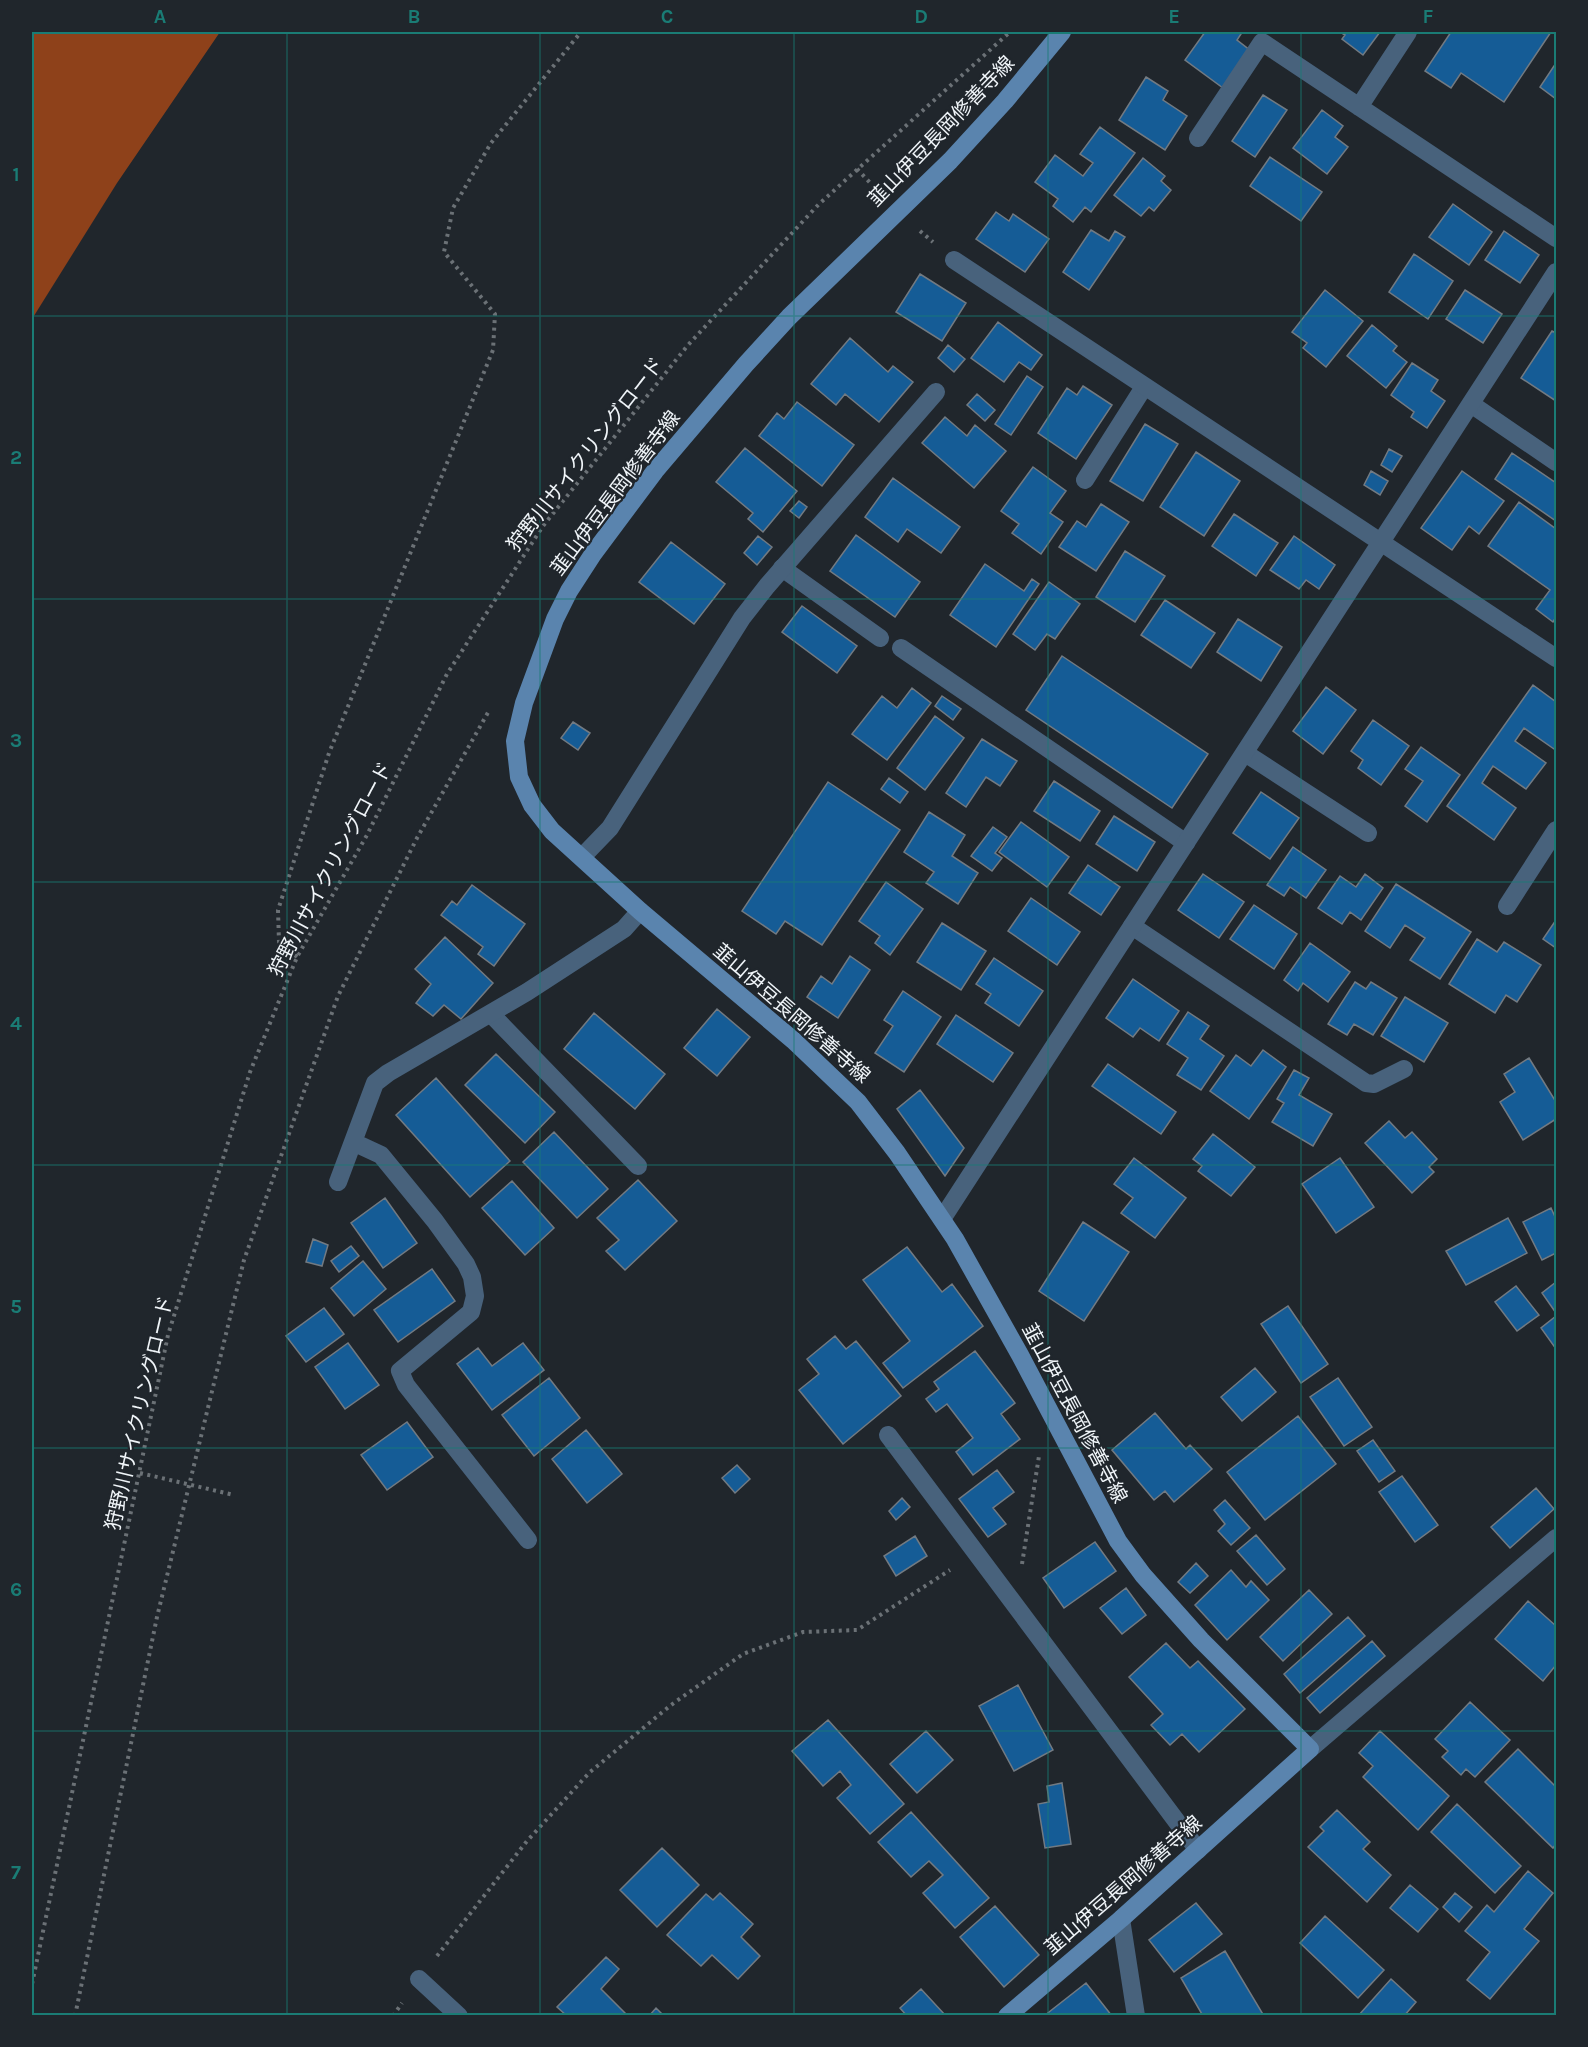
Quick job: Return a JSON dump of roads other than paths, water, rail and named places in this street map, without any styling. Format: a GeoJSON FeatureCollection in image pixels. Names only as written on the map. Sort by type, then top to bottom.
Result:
{"type":"FeatureCollection","features":[{"type":"Feature","properties":{"kind":"main road","name":"韮山伊豆長岡修善寺線"},"geometry":{"type":"LineString","coordinates":[[1007,2016],[1121,1919],[1310,1749],[1201,1640],[1143,1575],[1118,1542],[1047,1406],[942,1219],[897,1152],[858,1102],[793,1040],[640,911],[552,831],[532,805],[519,777],[515,741],[524,703],[568,591],[656,471],[746,364],[789,317],[950,161],[1005,101],[1062,32]]}},
{"type":"Feature","properties":{"kind":"street"},"geometry":{"type":"LineString","coordinates":[[1359,107],[1408,32]]}},
{"type":"Feature","properties":{"kind":"street"},"geometry":{"type":"LineString","coordinates":[[1198,138],[1262,42],[1557,238]]}},
{"type":"Feature","properties":{"kind":"street"},"geometry":{"type":"LineString","coordinates":[[954,260],[1557,658]]}},
{"type":"Feature","properties":{"kind":"street"},"geometry":{"type":"LineString","coordinates":[[942,1219],[1557,272]]}},
{"type":"Feature","properties":{"kind":"street"},"geometry":{"type":"LineString","coordinates":[[1085,480],[1144,387]]}},
{"type":"Feature","properties":{"kind":"street"},"geometry":{"type":"LineString","coordinates":[[582,857],[610,828],[742,618],[782,568],[936,392]]}},
{"type":"Feature","properties":{"kind":"street"},"geometry":{"type":"LineString","coordinates":[[1471,404],[1557,462]]}},
{"type":"Feature","properties":{"kind":"street"},"geometry":{"type":"LineString","coordinates":[[782,568],[880,638]]}},
{"type":"Feature","properties":{"kind":"street"},"geometry":{"type":"LineString","coordinates":[[901,648],[1186,843]]}},
{"type":"Feature","properties":{"kind":"street"},"geometry":{"type":"LineString","coordinates":[[1245,753],[1368,833]]}},
{"type":"Feature","properties":{"kind":"street"},"geometry":{"type":"LineString","coordinates":[[1507,906],[1557,830]]}},
{"type":"Feature","properties":{"kind":"street"},"geometry":{"type":"LineString","coordinates":[[338,1182],[375,1083],[388,1073],[491,1014],[624,929],[640,911]]}},
{"type":"Feature","properties":{"kind":"street"},"geometry":{"type":"LineString","coordinates":[[1132,926],[1366,1083],[1374,1084],[1404,1069]]}},
{"type":"Feature","properties":{"kind":"street"},"geometry":{"type":"LineString","coordinates":[[491,1014],[638,1166]]}},
{"type":"Feature","properties":{"kind":"street"},"geometry":{"type":"LineString","coordinates":[[353,1142],[381,1155],[435,1221],[466,1264],[472,1277],[475,1296],[471,1312],[400,1371],[406,1385],[528,1540]]}},
{"type":"Feature","properties":{"kind":"street"},"geometry":{"type":"LineString","coordinates":[[888,1435],[1198,1850]]}},
{"type":"Feature","properties":{"kind":"street"},"geometry":{"type":"LineString","coordinates":[[1310,1749],[1557,1538]]}},
{"type":"Feature","properties":{"kind":"street"},"geometry":{"type":"LineString","coordinates":[[1121,1919],[1136,2016]]}},
{"type":"Feature","properties":{"kind":"street"},"geometry":{"type":"LineString","coordinates":[[419,1979],[459,2016]]}}]}
